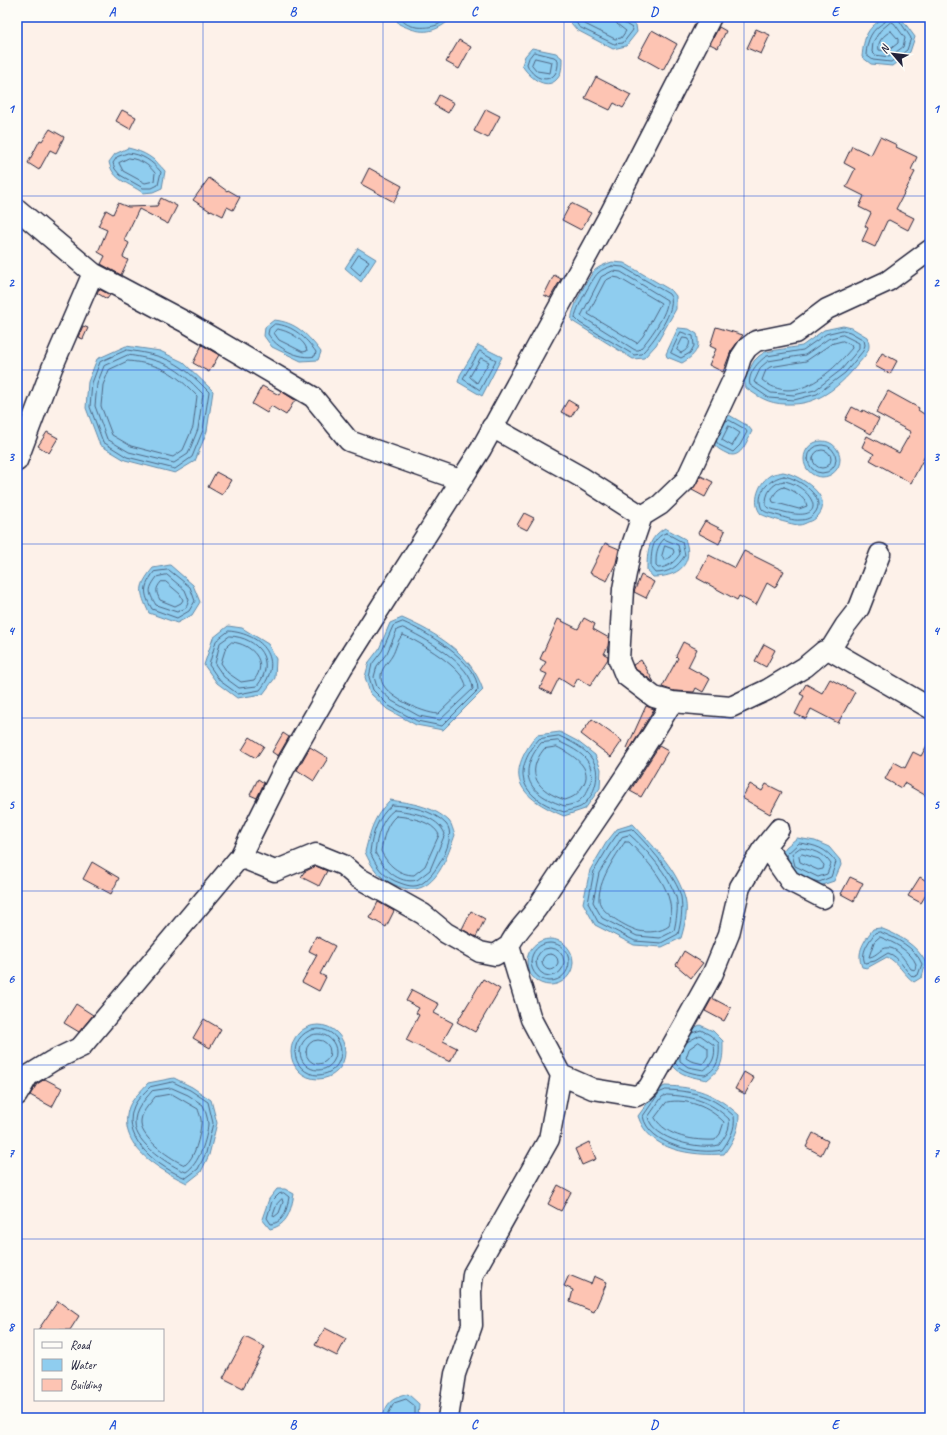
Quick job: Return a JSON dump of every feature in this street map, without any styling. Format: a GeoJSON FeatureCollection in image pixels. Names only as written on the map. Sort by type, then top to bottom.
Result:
{"type":"FeatureCollection","features":[{"type":"Feature","properties":{"kind":"street"},"geometry":{"type":"LineString","coordinates":[[17,1094],[28,1076],[52,1061],[81,1047],[240,857],[284,769],[342,668],[492,427],[611,212],[711,17]]}},
{"type":"Feature","properties":{"kind":"street"},"geometry":{"type":"LineString","coordinates":[[17,209],[93,273],[189,324],[313,397],[349,441],[460,480]]}},
{"type":"Feature","properties":{"kind":"street"},"geometry":{"type":"LineString","coordinates":[[930,250],[888,281],[826,309],[795,333],[756,341],[747,348],[741,357],[736,373],[686,480],[660,505],[642,516],[631,548],[623,589],[619,660],[625,675],[637,686],[654,697],[672,702],[730,707],[768,690],[805,667],[824,651],[830,650],[930,708]]}},
{"type":"Feature","properties":{"kind":"street"},"geometry":{"type":"LineString","coordinates":[[17,461],[52,368],[93,273]]}},
{"type":"Feature","properties":{"kind":"street"},"geometry":{"type":"LineString","coordinates":[[492,427],[582,477],[642,516]]}},
{"type":"Feature","properties":{"kind":"street"},"geometry":{"type":"LineString","coordinates":[[830,650],[845,626],[859,608],[880,554]]}},
{"type":"Feature","properties":{"kind":"street"},"geometry":{"type":"LineString","coordinates":[[240,857],[275,871],[316,854],[343,865],[357,877],[423,914],[446,933],[480,952],[495,955],[509,946],[517,931],[536,911],[616,789],[650,741],[672,702]]}},
{"type":"Feature","properties":{"kind":"street"},"geometry":{"type":"LineString","coordinates":[[509,946],[531,1019],[561,1075],[593,1089],[636,1096],[649,1088],[713,973],[728,934],[740,887],[762,850],[779,829]]}},
{"type":"Feature","properties":{"kind":"street"},"geometry":{"type":"LineString","coordinates":[[762,850],[771,854],[790,881],[823,898]]}},
{"type":"Feature","properties":{"kind":"street"},"geometry":{"type":"LineString","coordinates":[[448,1418],[455,1374],[472,1325],[471,1292],[473,1274],[549,1139],[561,1075]]}},
{"type":"Feature","properties":{"kind":"water"},"geometry":{"type":"Polygon","coordinates":[[[395,17],[451,17],[451,19],[438,28],[420,31],[413,30],[399,24],[395,17]]]}},
{"type":"Feature","properties":{"kind":"water"},"geometry":{"type":"Polygon","coordinates":[[[573,17],[621,17],[636,25],[637,32],[626,46],[613,49],[577,30],[571,23],[573,17]]]}},
{"type":"Feature","properties":{"kind":"water"},"geometry":{"type":"Polygon","coordinates":[[[886,17],[901,18],[915,37],[910,52],[892,66],[871,64],[862,57],[865,38],[868,33],[875,25],[886,17]]]}},
{"type":"Feature","properties":{"kind":"water"},"geometry":{"type":"Polygon","coordinates":[[[532,48],[556,53],[562,58],[560,75],[553,83],[548,84],[537,81],[524,69],[522,65],[525,56],[532,48]]]}},
{"type":"Feature","properties":{"kind":"water"},"geometry":{"type":"Polygon","coordinates":[[[128,148],[149,156],[165,171],[162,188],[153,192],[143,193],[122,180],[114,173],[109,162],[115,154],[128,148]]]}},
{"type":"Feature","properties":{"kind":"water"},"geometry":{"type":"Polygon","coordinates":[[[358,248],[376,259],[361,282],[345,268],[358,248]]]}},
{"type":"Feature","properties":{"kind":"water"},"geometry":{"type":"Polygon","coordinates":[[[612,262],[624,263],[672,291],[676,296],[676,309],[656,345],[644,358],[633,359],[572,321],[573,310],[592,274],[599,267],[612,262]]]}},
{"type":"Feature","properties":{"kind":"water"},"geometry":{"type":"Polygon","coordinates":[[[274,320],[289,323],[301,330],[321,352],[318,360],[301,361],[272,347],[264,336],[265,327],[274,320]]]}},
{"type":"Feature","properties":{"kind":"water"},"geometry":{"type":"Polygon","coordinates":[[[843,326],[852,328],[867,337],[869,349],[865,356],[845,379],[830,391],[804,403],[780,404],[768,401],[746,388],[744,380],[754,361],[765,352],[802,346],[824,330],[843,326]]]}},
{"type":"Feature","properties":{"kind":"water"},"geometry":{"type":"Polygon","coordinates":[[[678,328],[689,329],[697,334],[698,339],[696,352],[682,363],[667,357],[666,354],[678,328]]]}},
{"type":"Feature","properties":{"kind":"water"},"geometry":{"type":"Polygon","coordinates":[[[478,345],[502,357],[482,396],[458,382],[460,375],[478,345]]]}},
{"type":"Feature","properties":{"kind":"water"},"geometry":{"type":"Polygon","coordinates":[[[126,346],[160,351],[183,362],[213,391],[207,431],[195,461],[175,473],[125,460],[100,445],[86,408],[88,382],[97,359],[126,346]]]}},
{"type":"Feature","properties":{"kind":"water"},"geometry":{"type":"Polygon","coordinates":[[[729,415],[748,426],[752,431],[742,450],[735,455],[731,455],[721,450],[712,440],[724,416],[729,415]]]}},
{"type":"Feature","properties":{"kind":"water"},"geometry":{"type":"Polygon","coordinates":[[[822,441],[832,444],[837,449],[840,459],[837,469],[832,474],[822,477],[812,474],[807,469],[804,459],[807,449],[812,444],[822,441]]]}},
{"type":"Feature","properties":{"kind":"water"},"geometry":{"type":"Polygon","coordinates":[[[783,472],[798,477],[806,482],[819,495],[822,502],[822,509],[814,520],[799,525],[780,521],[761,514],[757,504],[760,487],[771,475],[783,472]]]}},
{"type":"Feature","properties":{"kind":"water"},"geometry":{"type":"Polygon","coordinates":[[[665,528],[685,539],[688,556],[682,568],[676,572],[670,575],[653,577],[647,570],[648,551],[655,536],[665,528]]]}},
{"type":"Feature","properties":{"kind":"water"},"geometry":{"type":"Polygon","coordinates":[[[170,565],[193,585],[200,602],[192,615],[177,623],[149,613],[142,594],[145,580],[153,568],[170,565]]]}},
{"type":"Feature","properties":{"kind":"water"},"geometry":{"type":"Polygon","coordinates":[[[402,618],[427,630],[451,646],[470,665],[483,690],[443,730],[416,725],[387,709],[370,693],[365,677],[369,662],[379,649],[390,623],[402,618]]]}},
{"type":"Feature","properties":{"kind":"water"},"geometry":{"type":"Polygon","coordinates":[[[228,626],[242,628],[268,644],[276,659],[275,678],[263,694],[237,698],[217,683],[204,665],[213,638],[228,626]]]}},
{"type":"Feature","properties":{"kind":"water"},"geometry":{"type":"Polygon","coordinates":[[[560,732],[577,741],[595,755],[601,769],[600,788],[585,809],[564,816],[536,801],[527,793],[521,784],[519,774],[521,763],[527,750],[537,735],[560,732]]]}},
{"type":"Feature","properties":{"kind":"water"},"geometry":{"type":"Polygon","coordinates":[[[390,800],[421,806],[436,812],[449,821],[455,835],[447,857],[435,877],[428,884],[419,888],[408,889],[395,885],[380,876],[373,868],[365,852],[373,824],[384,806],[390,800]]]}},
{"type":"Feature","properties":{"kind":"water"},"geometry":{"type":"Polygon","coordinates":[[[633,824],[669,866],[684,895],[686,916],[681,938],[662,947],[634,945],[595,925],[583,903],[590,870],[606,843],[617,829],[633,824]]]}},
{"type":"Feature","properties":{"kind":"water"},"geometry":{"type":"Polygon","coordinates":[[[797,838],[815,841],[829,847],[840,860],[841,865],[834,881],[819,886],[790,873],[782,853],[786,847],[797,838]]]}},
{"type":"Feature","properties":{"kind":"water"},"geometry":{"type":"Polygon","coordinates":[[[880,928],[901,937],[918,951],[926,963],[922,977],[914,982],[891,959],[887,957],[867,968],[862,967],[860,962],[860,952],[862,947],[873,929],[880,928]]]}},
{"type":"Feature","properties":{"kind":"water"},"geometry":{"type":"Polygon","coordinates":[[[550,939],[563,943],[569,949],[573,962],[569,975],[563,981],[550,985],[537,981],[531,975],[527,962],[531,949],[537,943],[550,939]]]}},
{"type":"Feature","properties":{"kind":"water"},"geometry":{"type":"Polygon","coordinates":[[[318,1025],[328,1027],[337,1033],[343,1042],[345,1052],[343,1062],[337,1071],[328,1077],[318,1079],[308,1077],[299,1071],[293,1062],[291,1052],[293,1042],[299,1033],[308,1027],[318,1025]]]}},
{"type":"Feature","properties":{"kind":"water"},"geometry":{"type":"Polygon","coordinates":[[[700,1025],[713,1031],[723,1041],[721,1063],[716,1071],[707,1080],[682,1073],[678,1071],[671,1063],[684,1032],[700,1025]]]}},
{"type":"Feature","properties":{"kind":"water"},"geometry":{"type":"Polygon","coordinates":[[[174,1078],[192,1087],[211,1100],[217,1123],[209,1155],[201,1172],[187,1183],[152,1163],[134,1144],[128,1133],[127,1121],[129,1107],[135,1098],[148,1083],[174,1078]]]}},
{"type":"Feature","properties":{"kind":"water"},"geometry":{"type":"Polygon","coordinates":[[[665,1086],[687,1088],[713,1096],[739,1115],[735,1136],[724,1154],[699,1154],[673,1149],[652,1137],[644,1128],[638,1116],[657,1090],[665,1086]]]}},
{"type":"Feature","properties":{"kind":"water"},"geometry":{"type":"Polygon","coordinates":[[[277,1189],[285,1189],[294,1194],[292,1206],[285,1220],[276,1227],[270,1229],[262,1219],[269,1199],[277,1189]]]}},
{"type":"Feature","properties":{"kind":"water"},"geometry":{"type":"Polygon","coordinates":[[[408,1394],[419,1404],[418,1418],[382,1418],[388,1404],[398,1397],[408,1394]]]}},
{"type":"Feature","properties":{"kind":"building"},"geometry":{"type":"Polygon","coordinates":[[[719,27],[726,31],[718,48],[710,44],[719,27]]]}},
{"type":"Feature","properties":{"kind":"building"},"geometry":{"type":"Polygon","coordinates":[[[756,29],[770,35],[761,54],[747,48],[756,29]]]}},
{"type":"Feature","properties":{"kind":"building"},"geometry":{"type":"Polygon","coordinates":[[[652,30],[677,44],[663,70],[638,56],[652,30]]]}},
{"type":"Feature","properties":{"kind":"building"},"geometry":{"type":"Polygon","coordinates":[[[459,40],[471,47],[459,69],[446,62],[459,40]]]}},
{"type":"Feature","properties":{"kind":"building"},"geometry":{"type":"Polygon","coordinates":[[[596,77],[631,95],[623,108],[614,103],[610,110],[585,98],[596,77]]]}},
{"type":"Feature","properties":{"kind":"building"},"geometry":{"type":"Polygon","coordinates":[[[439,95],[454,103],[448,113],[434,105],[439,95]]]}},
{"type":"Feature","properties":{"kind":"building"},"geometry":{"type":"Polygon","coordinates":[[[486,109],[500,116],[488,138],[474,131],[486,109]]]}},
{"type":"Feature","properties":{"kind":"building"},"geometry":{"type":"Polygon","coordinates":[[[122,110],[136,117],[130,129],[116,121],[122,110]]]}},
{"type":"Feature","properties":{"kind":"building"},"geometry":{"type":"Polygon","coordinates":[[[50,129],[64,137],[56,153],[50,150],[39,170],[28,163],[40,140],[42,141],[50,129]]]}},
{"type":"Feature","properties":{"kind":"building"},"geometry":{"type":"Polygon","coordinates":[[[880,137],[917,157],[911,170],[915,172],[896,209],[914,218],[908,230],[889,220],[887,221],[875,247],[862,241],[868,228],[865,226],[871,213],[859,207],[864,196],[846,187],[855,169],[844,163],[852,146],[871,155],[880,137]]]}},
{"type":"Feature","properties":{"kind":"building"},"geometry":{"type":"Polygon","coordinates":[[[369,168],[402,186],[394,202],[361,184],[369,168]]]}},
{"type":"Feature","properties":{"kind":"building"},"geometry":{"type":"Polygon","coordinates":[[[209,178],[227,191],[228,190],[240,197],[233,210],[227,207],[223,216],[211,210],[210,211],[193,200],[209,178]]]}},
{"type":"Feature","properties":{"kind":"building"},"geometry":{"type":"Polygon","coordinates":[[[161,198],[177,206],[168,224],[139,209],[124,240],[129,243],[123,257],[128,260],[121,275],[101,264],[105,256],[98,252],[107,230],[98,226],[106,210],[113,214],[118,203],[128,207],[157,206],[161,198]]]}},
{"type":"Feature","properties":{"kind":"building"},"geometry":{"type":"Polygon","coordinates":[[[571,203],[591,213],[581,230],[562,220],[571,203]]]}},
{"type":"Feature","properties":{"kind":"building"},"geometry":{"type":"Polygon","coordinates":[[[554,275],[561,279],[550,298],[544,295],[554,275]]]}},
{"type":"Feature","properties":{"kind":"building"},"geometry":{"type":"Polygon","coordinates":[[[99,289],[110,295],[107,299],[97,293],[99,289]]]}},
{"type":"Feature","properties":{"kind":"building"},"geometry":{"type":"Polygon","coordinates":[[[83,326],[88,328],[83,339],[78,337],[83,326]]]}},
{"type":"Feature","properties":{"kind":"building"},"geometry":{"type":"Polygon","coordinates":[[[716,327],[743,335],[731,351],[723,372],[709,365],[716,349],[710,346],[716,327]]]}},
{"type":"Feature","properties":{"kind":"building"},"geometry":{"type":"Polygon","coordinates":[[[202,345],[219,355],[209,372],[193,363],[202,345]]]}},
{"type":"Feature","properties":{"kind":"building"},"geometry":{"type":"Polygon","coordinates":[[[882,353],[897,361],[890,374],[875,366],[882,353]]]}},
{"type":"Feature","properties":{"kind":"building"},"geometry":{"type":"Polygon","coordinates":[[[262,386],[279,395],[281,391],[295,400],[286,415],[271,406],[267,413],[252,404],[262,386]]]}},
{"type":"Feature","properties":{"kind":"building"},"geometry":{"type":"Polygon","coordinates":[[[888,391],[919,408],[918,410],[930,418],[930,446],[911,483],[870,460],[874,454],[862,447],[867,436],[899,453],[911,432],[876,413],[888,391]]]}},
{"type":"Feature","properties":{"kind":"building"},"geometry":{"type":"Polygon","coordinates":[[[568,400],[578,406],[571,417],[561,412],[568,400]]]}},
{"type":"Feature","properties":{"kind":"building"},"geometry":{"type":"Polygon","coordinates":[[[852,407],[862,412],[863,410],[879,419],[871,434],[845,420],[852,407]]]}},
{"type":"Feature","properties":{"kind":"building"},"geometry":{"type":"Polygon","coordinates":[[[47,432],[58,438],[49,453],[38,446],[47,432]]]}},
{"type":"Feature","properties":{"kind":"building"},"geometry":{"type":"Polygon","coordinates":[[[216,472],[231,480],[222,495],[208,487],[216,472]]]}},
{"type":"Feature","properties":{"kind":"building"},"geometry":{"type":"Polygon","coordinates":[[[701,476],[713,482],[705,497],[692,490],[701,476]]]}},
{"type":"Feature","properties":{"kind":"building"},"geometry":{"type":"Polygon","coordinates":[[[524,513],[534,518],[527,530],[517,525],[524,513]]]}},
{"type":"Feature","properties":{"kind":"building"},"geometry":{"type":"Polygon","coordinates":[[[705,521],[725,531],[719,544],[698,533],[705,521]]]}},
{"type":"Feature","properties":{"kind":"building"},"geometry":{"type":"Polygon","coordinates":[[[605,543],[619,549],[616,563],[607,581],[590,573],[605,543]]]}},
{"type":"Feature","properties":{"kind":"building"},"geometry":{"type":"Polygon","coordinates":[[[744,551],[784,571],[775,588],[767,583],[756,605],[739,596],[737,600],[697,578],[709,555],[735,568],[744,551]]]}},
{"type":"Feature","properties":{"kind":"building"},"geometry":{"type":"Polygon","coordinates":[[[641,575],[654,582],[646,598],[634,592],[641,575]]]}},
{"type":"Feature","properties":{"kind":"building"},"geometry":{"type":"Polygon","coordinates":[[[584,618],[595,624],[593,629],[609,638],[608,646],[604,654],[608,656],[608,659],[590,686],[578,678],[573,687],[559,678],[551,694],[540,688],[547,674],[540,671],[546,662],[540,659],[558,619],[578,629],[584,618]]]}},
{"type":"Feature","properties":{"kind":"building"},"geometry":{"type":"Polygon","coordinates":[[[683,642],[697,649],[688,667],[710,679],[703,692],[696,688],[694,692],[674,691],[662,687],[678,658],[676,656],[683,642]]]}},
{"type":"Feature","properties":{"kind":"building"},"geometry":{"type":"Polygon","coordinates":[[[764,644],[775,650],[766,667],[755,661],[764,644]]]}},
{"type":"Feature","properties":{"kind":"building"},"geometry":{"type":"Polygon","coordinates":[[[641,660],[654,682],[634,668],[633,665],[641,660]]]}},
{"type":"Feature","properties":{"kind":"building"},"geometry":{"type":"Polygon","coordinates":[[[830,679],[855,692],[838,723],[811,709],[806,719],[795,714],[804,696],[800,694],[806,684],[822,693],[830,679]]]}},
{"type":"Feature","properties":{"kind":"building"},"geometry":{"type":"Polygon","coordinates":[[[646,706],[654,709],[630,749],[627,748],[646,706]]]}},
{"type":"Feature","properties":{"kind":"building"},"geometry":{"type":"Polygon","coordinates":[[[592,719],[622,741],[611,757],[581,734],[592,719]]]}},
{"type":"Feature","properties":{"kind":"building"},"geometry":{"type":"Polygon","coordinates":[[[283,733],[289,737],[278,756],[272,752],[283,733]]]}},
{"type":"Feature","properties":{"kind":"building"},"geometry":{"type":"Polygon","coordinates":[[[250,737],[264,746],[256,758],[242,750],[250,737]]]}},
{"type":"Feature","properties":{"kind":"building"},"geometry":{"type":"Polygon","coordinates":[[[930,740],[930,798],[904,783],[901,788],[885,779],[894,762],[905,768],[913,752],[921,756],[930,740]]]}},
{"type":"Feature","properties":{"kind":"building"},"geometry":{"type":"Polygon","coordinates":[[[659,746],[668,751],[641,797],[630,791],[659,746]]]}},
{"type":"Feature","properties":{"kind":"building"},"geometry":{"type":"Polygon","coordinates":[[[310,747],[328,758],[314,781],[297,770],[310,747]]]}},
{"type":"Feature","properties":{"kind":"building"},"geometry":{"type":"Polygon","coordinates":[[[258,779],[264,783],[257,798],[250,795],[258,779]]]}},
{"type":"Feature","properties":{"kind":"building"},"geometry":{"type":"Polygon","coordinates":[[[750,784],[762,791],[766,784],[782,792],[770,814],[742,798],[750,784]]]}},
{"type":"Feature","properties":{"kind":"building"},"geometry":{"type":"Polygon","coordinates":[[[92,862],[119,878],[111,894],[83,879],[92,862]]]}},
{"type":"Feature","properties":{"kind":"building"},"geometry":{"type":"Polygon","coordinates":[[[316,866],[327,871],[319,886],[301,877],[304,872],[316,866]]]}},
{"type":"Feature","properties":{"kind":"building"},"geometry":{"type":"Polygon","coordinates":[[[850,877],[863,883],[854,901],[841,894],[850,877]]]}},
{"type":"Feature","properties":{"kind":"building"},"geometry":{"type":"Polygon","coordinates":[[[920,877],[930,883],[930,888],[921,903],[908,896],[920,877]]]}},
{"type":"Feature","properties":{"kind":"building"},"geometry":{"type":"Polygon","coordinates":[[[378,902],[394,911],[386,927],[370,918],[378,902]]]}},
{"type":"Feature","properties":{"kind":"building"},"geometry":{"type":"Polygon","coordinates":[[[471,911],[485,919],[476,937],[462,929],[471,911]]]}},
{"type":"Feature","properties":{"kind":"building"},"geometry":{"type":"Polygon","coordinates":[[[316,936],[335,946],[320,974],[326,977],[319,991],[302,982],[317,955],[309,951],[316,936]]]}},
{"type":"Feature","properties":{"kind":"building"},"geometry":{"type":"Polygon","coordinates":[[[684,951],[703,963],[691,978],[676,965],[684,951]]]}},
{"type":"Feature","properties":{"kind":"building"},"geometry":{"type":"Polygon","coordinates":[[[483,979],[500,989],[475,1032],[457,1022],[483,979]]]}},
{"type":"Feature","properties":{"kind":"building"},"geometry":{"type":"Polygon","coordinates":[[[412,990],[439,1004],[434,1013],[453,1023],[443,1041],[457,1048],[450,1062],[406,1040],[419,1015],[416,1013],[419,1008],[406,1001],[412,990]]]}},
{"type":"Feature","properties":{"kind":"building"},"geometry":{"type":"Polygon","coordinates":[[[712,998],[731,1008],[724,1021],[705,1011],[712,998]]]}},
{"type":"Feature","properties":{"kind":"building"},"geometry":{"type":"Polygon","coordinates":[[[76,1004],[93,1015],[79,1032],[64,1023],[76,1004]]]}},
{"type":"Feature","properties":{"kind":"building"},"geometry":{"type":"Polygon","coordinates":[[[204,1019],[221,1029],[210,1048],[193,1038],[204,1019]]]}},
{"type":"Feature","properties":{"kind":"building"},"geometry":{"type":"Polygon","coordinates":[[[744,1072],[754,1078],[745,1094],[735,1089],[744,1072]]]}},
{"type":"Feature","properties":{"kind":"building"},"geometry":{"type":"Polygon","coordinates":[[[45,1079],[62,1088],[52,1107],[30,1095],[37,1084],[45,1079]]]}},
{"type":"Feature","properties":{"kind":"building"},"geometry":{"type":"Polygon","coordinates":[[[813,1133],[828,1141],[821,1155],[806,1147],[813,1133]]]}},
{"type":"Feature","properties":{"kind":"building"},"geometry":{"type":"Polygon","coordinates":[[[589,1142],[596,1159],[582,1165],[575,1149],[589,1142]]]}},
{"type":"Feature","properties":{"kind":"building"},"geometry":{"type":"Polygon","coordinates":[[[558,1185],[571,1192],[561,1211],[548,1204],[558,1185]]]}},
{"type":"Feature","properties":{"kind":"building"},"geometry":{"type":"Polygon","coordinates":[[[569,1275],[591,1284],[594,1276],[607,1282],[594,1312],[570,1302],[573,1290],[564,1286],[569,1275]]]}},
{"type":"Feature","properties":{"kind":"building"},"geometry":{"type":"Polygon","coordinates":[[[58,1301],[79,1316],[71,1329],[39,1329],[58,1301]]]}},
{"type":"Feature","properties":{"kind":"building"},"geometry":{"type":"Polygon","coordinates":[[[325,1328],[346,1339],[337,1356],[315,1345],[325,1328]]]}},
{"type":"Feature","properties":{"kind":"building"},"geometry":{"type":"Polygon","coordinates":[[[245,1337],[265,1347],[243,1388],[223,1378],[245,1337]]]}}]}
